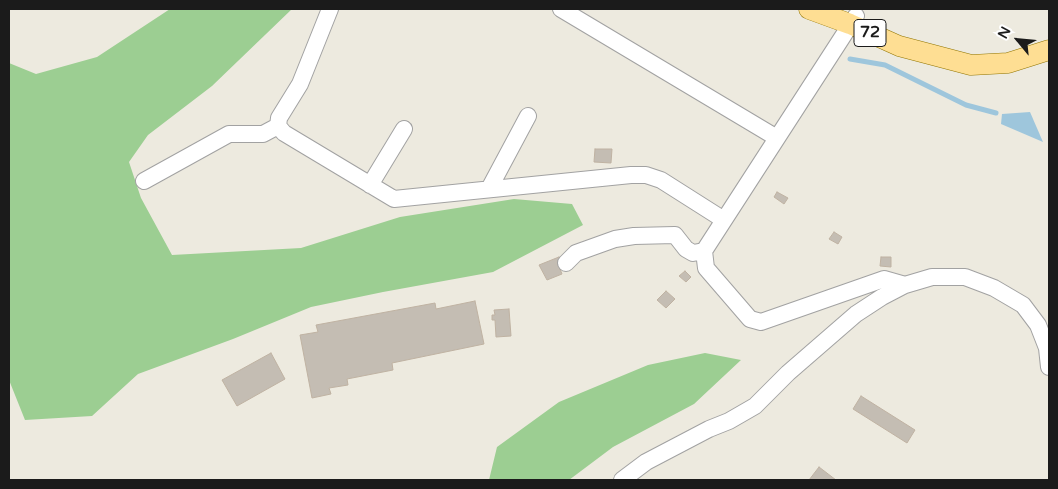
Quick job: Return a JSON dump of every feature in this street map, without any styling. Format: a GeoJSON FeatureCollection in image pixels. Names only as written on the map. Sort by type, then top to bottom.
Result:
{"type":"FeatureCollection","features":[{"type":"Feature","properties":{"kind":"main road","name":"72"},"geometry":{"type":"LineString","coordinates":[[809,9],[849,16],[931,56],[971,65],[1008,63],[1049,50]]}},
{"type":"Feature","properties":{"kind":"street"},"geometry":{"type":"LineString","coordinates":[[330,9],[300,84],[279,118],[278,126],[284,133],[394,198],[646,175],[661,180],[724,220]]}},
{"type":"Feature","properties":{"kind":"street"},"geometry":{"type":"LineString","coordinates":[[561,9],[777,138]]}},
{"type":"Feature","properties":{"kind":"street"},"geometry":{"type":"LineString","coordinates":[[849,16],[777,138],[704,251],[706,268],[750,319],[761,322],[884,279],[906,285]]}},
{"type":"Feature","properties":{"kind":"street"},"geometry":{"type":"LineString","coordinates":[[489,189],[528,116]]}},
{"type":"Feature","properties":{"kind":"street"},"geometry":{"type":"LineString","coordinates":[[144,181],[229,134],[263,134],[278,126]]}},
{"type":"Feature","properties":{"kind":"street"},"geometry":{"type":"LineString","coordinates":[[370,185],[404,129]]}},
{"type":"Feature","properties":{"kind":"street"},"geometry":{"type":"LineString","coordinates":[[566,263],[576,253],[615,239],[634,236],[675,235],[686,249],[693,252],[704,251]]}},
{"type":"Feature","properties":{"kind":"street"},"geometry":{"type":"LineString","coordinates":[[622,480],[646,462],[755,406],[788,373],[856,314],[882,297],[906,285],[932,277],[965,277],[994,288],[1023,306],[1038,324],[1047,348],[1049,367]]}},
{"type":"Feature","properties":{"kind":"green space"},"geometry":{"type":"Polygon","coordinates":[[[170,9],[292,9],[212,86],[148,135],[129,162],[141,198],[172,255],[301,248],[400,217],[514,199],[572,204],[583,225],[493,272],[311,307],[233,339],[138,374],[92,416],[25,420],[9,380],[9,63],[36,74],[97,57],[170,9]]]}},
{"type":"Feature","properties":{"kind":"green space"},"geometry":{"type":"Polygon","coordinates":[[[705,353],[741,360],[694,404],[613,447],[569,480],[489,480],[497,447],[559,402],[648,365],[705,353]]]}},
{"type":"Feature","properties":{"kind":"water"},"geometry":{"type":"Polygon","coordinates":[[[1030,112],[1043,142],[1001,124],[1002,114],[1030,112]]]}},
{"type":"Feature","properties":{"kind":"building"},"geometry":{"type":"Polygon","coordinates":[[[595,149],[612,149],[611,163],[594,162],[595,149]]]}},
{"type":"Feature","properties":{"kind":"building"},"geometry":{"type":"Polygon","coordinates":[[[777,192],[788,198],[784,204],[774,197],[777,192]]]}},
{"type":"Feature","properties":{"kind":"building"},"geometry":{"type":"Polygon","coordinates":[[[834,232],[842,237],[838,244],[829,239],[834,232]]]}},
{"type":"Feature","properties":{"kind":"building"},"geometry":{"type":"Polygon","coordinates":[[[559,257],[563,267],[560,269],[562,274],[547,280],[539,265],[559,257]]]}},
{"type":"Feature","properties":{"kind":"building"},"geometry":{"type":"Polygon","coordinates":[[[881,257],[891,257],[891,267],[880,266],[881,257]]]}},
{"type":"Feature","properties":{"kind":"building"},"geometry":{"type":"Polygon","coordinates":[[[685,271],[691,277],[686,282],[679,276],[685,271]]]}},
{"type":"Feature","properties":{"kind":"building"},"geometry":{"type":"Polygon","coordinates":[[[666,291],[675,299],[666,308],[657,300],[666,291]]]}},
{"type":"Feature","properties":{"kind":"building"},"geometry":{"type":"Polygon","coordinates":[[[475,301],[484,344],[392,363],[393,370],[347,379],[348,385],[329,388],[331,394],[312,398],[300,335],[318,332],[316,325],[435,303],[436,309],[475,301]]]}},
{"type":"Feature","properties":{"kind":"building"},"geometry":{"type":"Polygon","coordinates":[[[509,309],[511,336],[496,337],[495,320],[492,320],[492,315],[495,315],[494,310],[509,309]]]}},
{"type":"Feature","properties":{"kind":"building"},"geometry":{"type":"Polygon","coordinates":[[[271,353],[285,379],[237,406],[222,380],[271,353]]]}},
{"type":"Feature","properties":{"kind":"building"},"geometry":{"type":"Polygon","coordinates":[[[861,396],[915,430],[907,443],[853,409],[861,396]]]}},
{"type":"Feature","properties":{"kind":"building"},"geometry":{"type":"Polygon","coordinates":[[[819,467],[836,480],[809,480],[819,467]]]}},
{"type":"Feature","properties":{"kind":"waterway"},"geometry":{"type":"LineString","coordinates":[[850,59],[885,65],[966,105],[996,113]]}}]}
